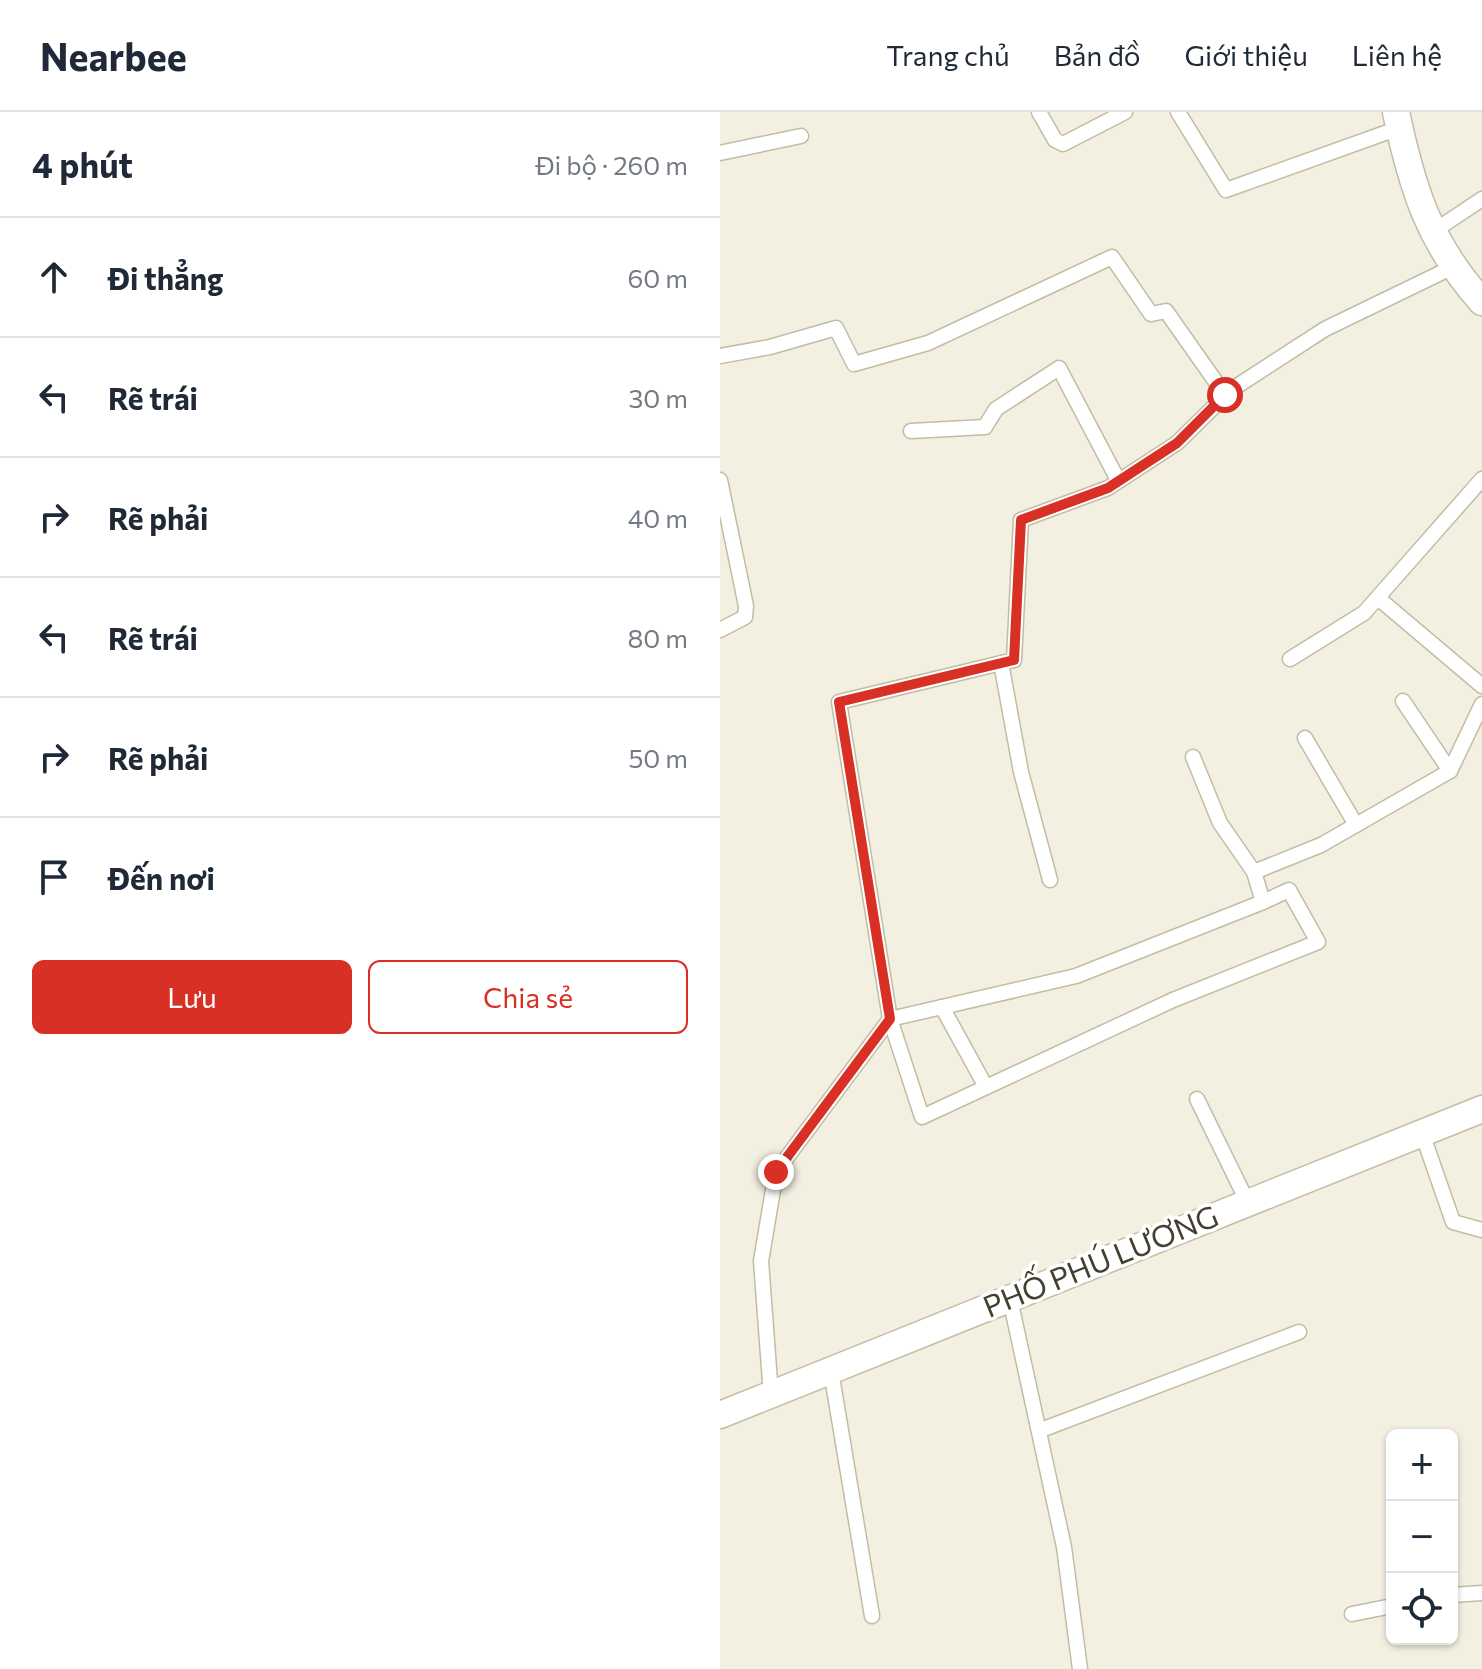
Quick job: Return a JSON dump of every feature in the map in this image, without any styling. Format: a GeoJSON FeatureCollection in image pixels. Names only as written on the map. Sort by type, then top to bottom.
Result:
{"type":"FeatureCollection","features":[{"type":"Feature","properties":{"kind":"street"},"geometry":{"type":"LineString","coordinates":[[1398,120],[1410,174],[1431,233],[1482,302]]}},
{"type":"Feature","properties":{"kind":"street","name":"PHỐ PHÚ LƯƠNG"},"geometry":{"type":"LineString","coordinates":[[720,1415],[1482,1109]]}},
{"type":"Feature","properties":{"kind":"lane"},"geometry":{"type":"LineString","coordinates":[[1039,112],[1055,140],[1063,144],[1125,112]]}},
{"type":"Feature","properties":{"kind":"lane"},"geometry":{"type":"LineString","coordinates":[[1178,112],[1226,190],[1398,120]]}},
{"type":"Feature","properties":{"kind":"lane"},"geometry":{"type":"LineString","coordinates":[[720,153],[801,136]]}},
{"type":"Feature","properties":{"kind":"lane"},"geometry":{"type":"LineString","coordinates":[[1431,233],[1482,199]]}},
{"type":"Feature","properties":{"kind":"lane"},"geometry":{"type":"LineString","coordinates":[[720,356],[770,347],[836,328],[854,364],[928,343],[1112,257],[1151,314],[1166,311],[1225,395]]}},
{"type":"Feature","properties":{"kind":"lane"},"geometry":{"type":"LineString","coordinates":[[771,1395],[761,1261],[776,1172],[890,1019],[1076,976],[1289,890],[1318,942],[1173,1000],[922,1117],[890,1019],[839,702],[1014,660],[1021,520],[1108,488],[1177,443],[1225,395],[1325,329],[1455,266]]}},
{"type":"Feature","properties":{"kind":"lane"},"geometry":{"type":"LineString","coordinates":[[911,431],[985,427],[996,409],[1059,368],[1118,480]]}},
{"type":"Feature","properties":{"kind":"lane"},"geometry":{"type":"LineString","coordinates":[[1290,659],[1364,613],[1482,479]]}},
{"type":"Feature","properties":{"kind":"lane"},"geometry":{"type":"LineString","coordinates":[[720,480],[746,606],[745,617],[740,622],[720,630]]}},
{"type":"Feature","properties":{"kind":"lane"},"geometry":{"type":"LineString","coordinates":[[1378,598],[1482,686]]}},
{"type":"Feature","properties":{"kind":"lane"},"geometry":{"type":"LineString","coordinates":[[1001,663],[1021,772],[1050,880]]}},
{"type":"Feature","properties":{"kind":"lane"},"geometry":{"type":"LineString","coordinates":[[1403,701],[1450,771]]}},
{"type":"Feature","properties":{"kind":"lane"},"geometry":{"type":"LineString","coordinates":[[1254,872],[1321,845],[1450,771],[1482,704]]}},
{"type":"Feature","properties":{"kind":"lane"},"geometry":{"type":"LineString","coordinates":[[1305,738],[1356,825]]}},
{"type":"Feature","properties":{"kind":"lane"},"geometry":{"type":"LineString","coordinates":[[1193,757],[1220,823],[1254,872],[1263,902]]}},
{"type":"Feature","properties":{"kind":"lane"},"geometry":{"type":"LineString","coordinates":[[942,1007],[986,1087]]}},
{"type":"Feature","properties":{"kind":"lane"},"geometry":{"type":"LineString","coordinates":[[1197,1099],[1248,1203]]}},
{"type":"Feature","properties":{"kind":"lane"},"geometry":{"type":"LineString","coordinates":[[1422,1133],[1453,1222],[1482,1230]]}},
{"type":"Feature","properties":{"kind":"lane"},"geometry":{"type":"LineString","coordinates":[[1010,1299],[1041,1430],[1064,1547],[1080,1669]]}},
{"type":"Feature","properties":{"kind":"lane"},"geometry":{"type":"LineString","coordinates":[[1041,1430],[1299,1332]]}},
{"type":"Feature","properties":{"kind":"lane"},"geometry":{"type":"LineString","coordinates":[[831,1371],[872,1616]]}},
{"type":"Feature","properties":{"kind":"lane"},"geometry":{"type":"LineString","coordinates":[[1458,1595],[1482,1593]]}},
{"type":"Feature","properties":{"kind":"lane"},"geometry":{"type":"LineString","coordinates":[[1352,1614],[1386,1607]]}},
{"type":"Feature","properties":{"kind":"route"},"geometry":{"type":"LineString","coordinates":[[776,1172],[890,1019],[839,702],[1014,660],[1021,520],[1108,488],[1177,443],[1225,395]]}}]}
